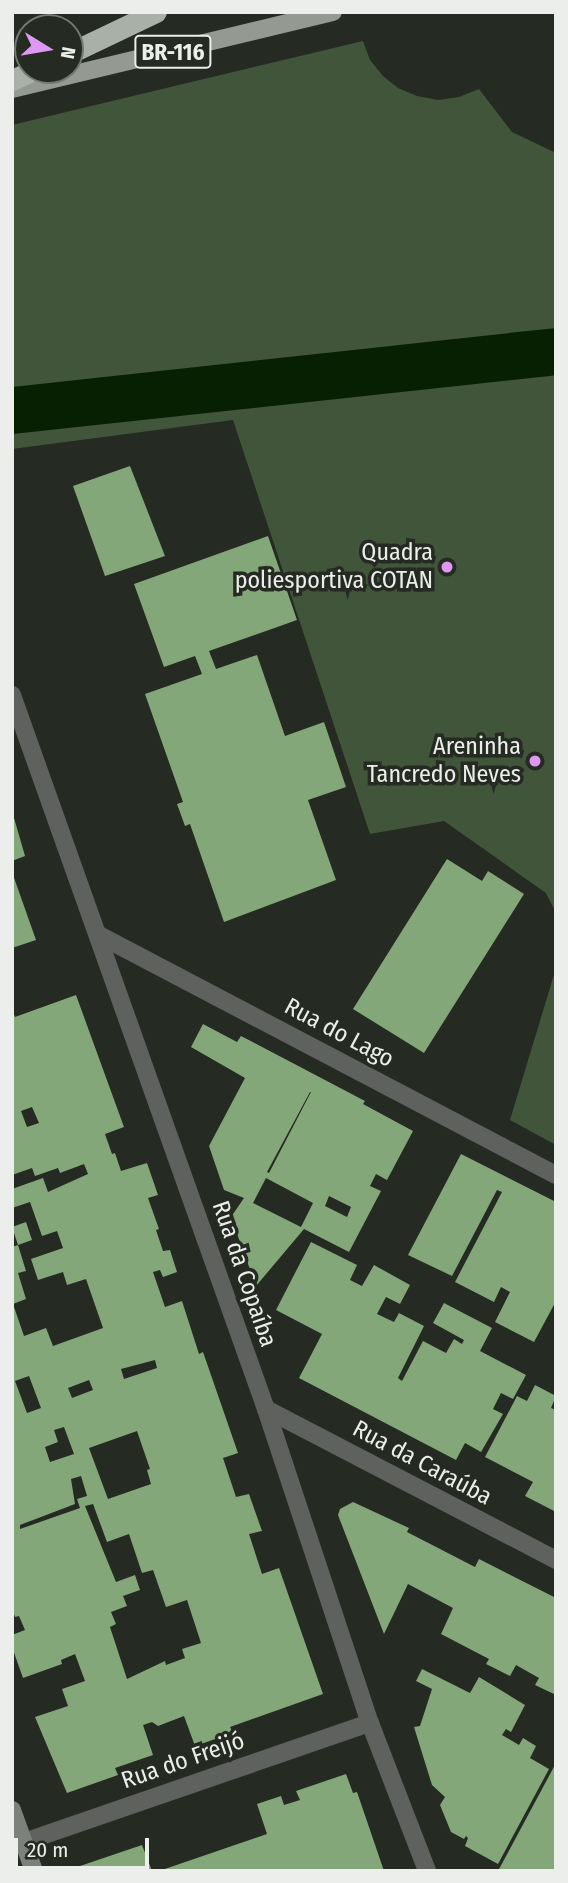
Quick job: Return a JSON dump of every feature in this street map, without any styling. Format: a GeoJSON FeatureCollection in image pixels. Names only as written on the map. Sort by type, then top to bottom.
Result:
{"type":"FeatureCollection","features":[{"type":"Feature","properties":{"kind":"highway"},"geometry":{"type":"LineString","coordinates":[[84,45],[156,12]]}},
{"type":"Feature","properties":{"kind":"main road","name":"BR-116"},"geometry":{"type":"LineString","coordinates":[[12,89],[333,12]]}},
{"type":"Feature","properties":{"kind":"street","name":"Rua da Copaíba"},"geometry":{"type":"LineString","coordinates":[[12,695],[265,1409],[370,1723],[430,1868]]}},
{"type":"Feature","properties":{"kind":"street","name":"Rua do Lago"},"geometry":{"type":"LineString","coordinates":[[99,935],[556,1175]]}},
{"type":"Feature","properties":{"kind":"street","name":"Rua da Caraúba"},"geometry":{"type":"LineString","coordinates":[[265,1409],[556,1560]]}},
{"type":"Feature","properties":{"kind":"street","name":"Rua do Freijó"},"geometry":{"type":"LineString","coordinates":[[18,1842],[370,1723]]}},
{"type":"Feature","properties":{"kind":"street"},"geometry":{"type":"LineString","coordinates":[[12,1810],[18,1842],[34,1871]]}},
{"type":"Feature","properties":{"kind":"green space"},"geometry":{"type":"Polygon","coordinates":[[[363,41],[370,60],[383,76],[398,88],[417,96],[438,100],[459,97],[479,89],[512,132],[556,153],[556,913],[546,893],[444,821],[370,834],[233,420],[12,449],[12,125],[363,41]]]}},
{"type":"Feature","properties":{"kind":"green space"},"geometry":{"type":"Polygon","coordinates":[[[556,968],[556,1145],[510,1120],[556,968]]]}},
{"type":"Feature","properties":{"kind":"building"},"geometry":{"type":"Polygon","coordinates":[[[130,466],[165,556],[105,576],[73,486],[130,466]]]}},
{"type":"Feature","properties":{"kind":"building"},"geometry":{"type":"Polygon","coordinates":[[[268,536],[297,620],[209,651],[216,669],[257,655],[285,736],[324,722],[346,787],[308,800],[336,880],[224,922],[190,824],[185,826],[177,804],[183,802],[145,694],[202,674],[195,656],[164,667],[134,584],[268,536]]]}},
{"type":"Feature","properties":{"kind":"building"},"geometry":{"type":"Polygon","coordinates":[[[12,811],[25,856],[12,861],[12,811]]]}},
{"type":"Feature","properties":{"kind":"building"},"geometry":{"type":"Polygon","coordinates":[[[447,859],[482,881],[488,871],[524,894],[424,1053],[353,1009],[447,859]]]}},
{"type":"Feature","properties":{"kind":"building"},"geometry":{"type":"Polygon","coordinates":[[[12,872],[36,940],[12,948],[12,872]]]}},
{"type":"Feature","properties":{"kind":"building"},"geometry":{"type":"Polygon","coordinates":[[[76,995],[124,1127],[105,1134],[112,1154],[115,1153],[121,1171],[147,1163],[158,1195],[148,1198],[159,1229],[156,1230],[163,1251],[170,1250],[177,1272],[163,1277],[160,1270],[153,1272],[165,1307],[182,1301],[199,1354],[203,1352],[238,1453],[223,1458],[236,1497],[249,1494],[262,1531],[249,1534],[262,1574],[279,1568],[323,1694],[230,1727],[233,1733],[195,1746],[184,1716],[158,1726],[152,1722],[143,1725],[153,1755],[115,1768],[118,1775],[67,1793],[35,1717],[68,1706],[62,1689],[85,1681],[75,1654],[61,1660],[62,1664],[23,1678],[12,1647],[12,1635],[25,1630],[19,1616],[15,1617],[12,1609],[12,1247],[18,1245],[26,1271],[18,1273],[26,1299],[13,1304],[24,1336],[46,1328],[53,1346],[103,1328],[86,1279],[67,1285],[63,1272],[38,1280],[31,1259],[63,1248],[57,1231],[42,1236],[30,1202],[12,1208],[12,1189],[43,1178],[48,1192],[88,1174],[84,1164],[60,1173],[58,1168],[35,1176],[32,1168],[12,1175],[12,1010],[15,1017],[76,995]],[[32,1107],[21,1111],[27,1127],[39,1123],[32,1107]],[[155,1360],[121,1369],[124,1379],[157,1368],[155,1360]],[[29,1376],[15,1381],[27,1413],[41,1408],[29,1376]],[[89,1380],[68,1388],[72,1398],[93,1390],[89,1380]],[[64,1427],[54,1430],[58,1442],[45,1447],[50,1462],[74,1454],[64,1427]],[[137,1431],[89,1448],[108,1499],[151,1484],[147,1470],[150,1469],[137,1431]],[[81,1476],[71,1479],[75,1504],[20,1525],[20,1529],[80,1508],[77,1499],[87,1496],[81,1476]],[[93,1504],[85,1506],[116,1582],[135,1575],[140,1590],[123,1596],[127,1606],[111,1612],[116,1624],[110,1627],[127,1679],[165,1661],[166,1665],[185,1658],[182,1649],[201,1643],[187,1600],[166,1607],[153,1570],[142,1573],[129,1534],[107,1542],[93,1504]]]}},
{"type":"Feature","properties":{"kind":"building"},"geometry":{"type":"Polygon","coordinates":[[[203,1024],[237,1042],[241,1036],[365,1101],[363,1104],[413,1131],[387,1180],[376,1174],[370,1186],[381,1191],[349,1252],[304,1229],[256,1286],[231,1217],[244,1198],[224,1190],[209,1146],[245,1078],[191,1047],[203,1024]],[[310,1092],[267,1172],[269,1173],[310,1092]],[[266,1178],[253,1203],[301,1227],[313,1203],[266,1178]],[[329,1196],[325,1206],[347,1217],[351,1207],[329,1196]]]}},
{"type":"Feature","properties":{"kind":"building"},"geometry":{"type":"Polygon","coordinates":[[[461,1154],[556,1202],[556,1301],[534,1342],[495,1322],[510,1292],[501,1287],[494,1302],[455,1282],[502,1192],[497,1190],[452,1276],[408,1255],[461,1154]]]}},
{"type":"Feature","properties":{"kind":"building"},"geometry":{"type":"Polygon","coordinates":[[[26,1222],[32,1240],[18,1245],[12,1227],[26,1222]]]}},
{"type":"Feature","properties":{"kind":"building"},"geometry":{"type":"Polygon","coordinates":[[[311,1242],[357,1265],[350,1280],[362,1286],[374,1265],[410,1285],[400,1304],[386,1297],[377,1314],[394,1322],[399,1313],[424,1326],[398,1378],[402,1381],[423,1341],[446,1353],[454,1339],[462,1344],[464,1340],[433,1323],[444,1303],[492,1328],[480,1351],[526,1375],[513,1399],[501,1393],[493,1409],[503,1414],[481,1452],[465,1443],[456,1460],[299,1378],[322,1334],[276,1310],[311,1242]]]}},
{"type":"Feature","properties":{"kind":"building"},"geometry":{"type":"Polygon","coordinates":[[[535,1385],[556,1396],[551,1408],[556,1410],[556,1512],[525,1496],[533,1482],[485,1457],[517,1396],[527,1401],[535,1385]]]}},
{"type":"Feature","properties":{"kind":"building"},"geometry":{"type":"Polygon","coordinates":[[[353,1502],[409,1528],[407,1532],[475,1567],[479,1559],[556,1598],[556,1695],[535,1685],[539,1678],[516,1665],[510,1676],[486,1664],[489,1659],[441,1634],[453,1608],[408,1584],[384,1634],[338,1515],[340,1509],[353,1502]]]}},
{"type":"Feature","properties":{"kind":"building"},"geometry":{"type":"Polygon","coordinates":[[[422,1669],[470,1693],[479,1677],[525,1705],[511,1732],[506,1729],[502,1735],[519,1745],[523,1738],[536,1746],[530,1758],[549,1769],[498,1864],[465,1846],[468,1838],[466,1836],[464,1839],[451,1832],[440,1805],[445,1797],[432,1785],[414,1727],[420,1726],[432,1689],[416,1681],[422,1669]]]}},
{"type":"Feature","properties":{"kind":"building"},"geometry":{"type":"Polygon","coordinates":[[[556,1763],[556,1871],[498,1871],[556,1763]]]}},
{"type":"Feature","properties":{"kind":"building"},"geometry":{"type":"Polygon","coordinates":[[[346,1774],[353,1793],[357,1792],[384,1871],[159,1871],[267,1834],[257,1804],[281,1796],[284,1805],[300,1800],[296,1791],[346,1774]]]}},
{"type":"Feature","properties":{"kind":"building"},"geometry":{"type":"Polygon","coordinates":[[[142,1845],[152,1871],[82,1871],[80,1866],[142,1845]]]}},
{"type":"Feature","properties":{"kind":"waterway"},"geometry":{"type":"LineString","coordinates":[[12,410],[556,351]]}},
{"type":"Feature","properties":{"kind":"place","name":"Quadra poliesportiva COTAN"},"geometry":{"type":"Point","coordinates":[447,567]}},
{"type":"Feature","properties":{"kind":"place","name":"Areninha Tancredo Neves"},"geometry":{"type":"Point","coordinates":[535,761]}}]}
